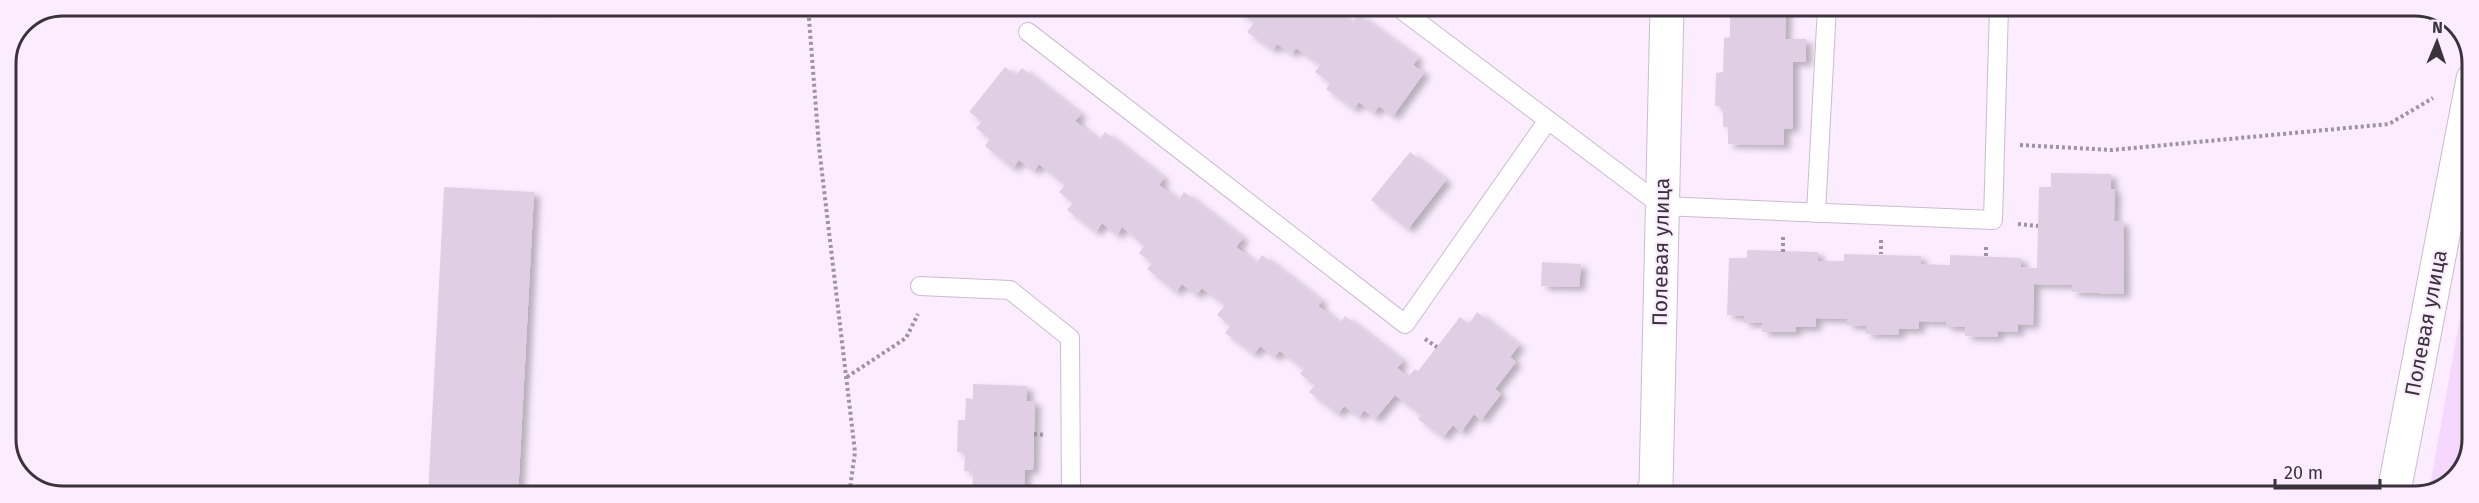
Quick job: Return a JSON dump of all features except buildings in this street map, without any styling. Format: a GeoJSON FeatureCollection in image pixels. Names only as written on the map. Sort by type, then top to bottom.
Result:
{"type":"FeatureCollection","features":[{"type":"Feature","properties":{"kind":"street","name":"Полевая улица"},"geometry":{"type":"LineString","coordinates":[[1656,486],[1667,16]]}},
{"type":"Feature","properties":{"kind":"street","name":"Полевая улица"},"geometry":{"type":"LineString","coordinates":[[2395,486],[2462,132]]}},
{"type":"Feature","properties":{"kind":"lane"},"geometry":{"type":"LineString","coordinates":[[1410,16],[1662,206],[1993,220],[1999,16]]}},
{"type":"Feature","properties":{"kind":"lane"},"geometry":{"type":"LineString","coordinates":[[1816,213],[1827,16]]}},
{"type":"Feature","properties":{"kind":"lane"},"geometry":{"type":"LineString","coordinates":[[1028,32],[1405,324],[1548,120]]}},
{"type":"Feature","properties":{"kind":"lane"},"geometry":{"type":"LineString","coordinates":[[920,286],[1010,290],[1070,338],[1071,486]]}},
{"type":"Feature","properties":{"kind":"path"},"geometry":{"type":"LineString","coordinates":[[809,16],[819,147],[855,452],[850,486]]}},
{"type":"Feature","properties":{"kind":"path"},"geometry":{"type":"LineString","coordinates":[[1995,143],[2112,150],[2389,124],[2435,97]]}},
{"type":"Feature","properties":{"kind":"path"},"geometry":{"type":"LineString","coordinates":[[847,377],[906,338],[919,312],[920,286]]}},
{"type":"Feature","properties":{"kind":"shaded area"},"geometry":{"type":"Polygon","coordinates":[[[2462,306],[2462,449],[2451,470],[2430,484],[2462,306]]]}}]}
